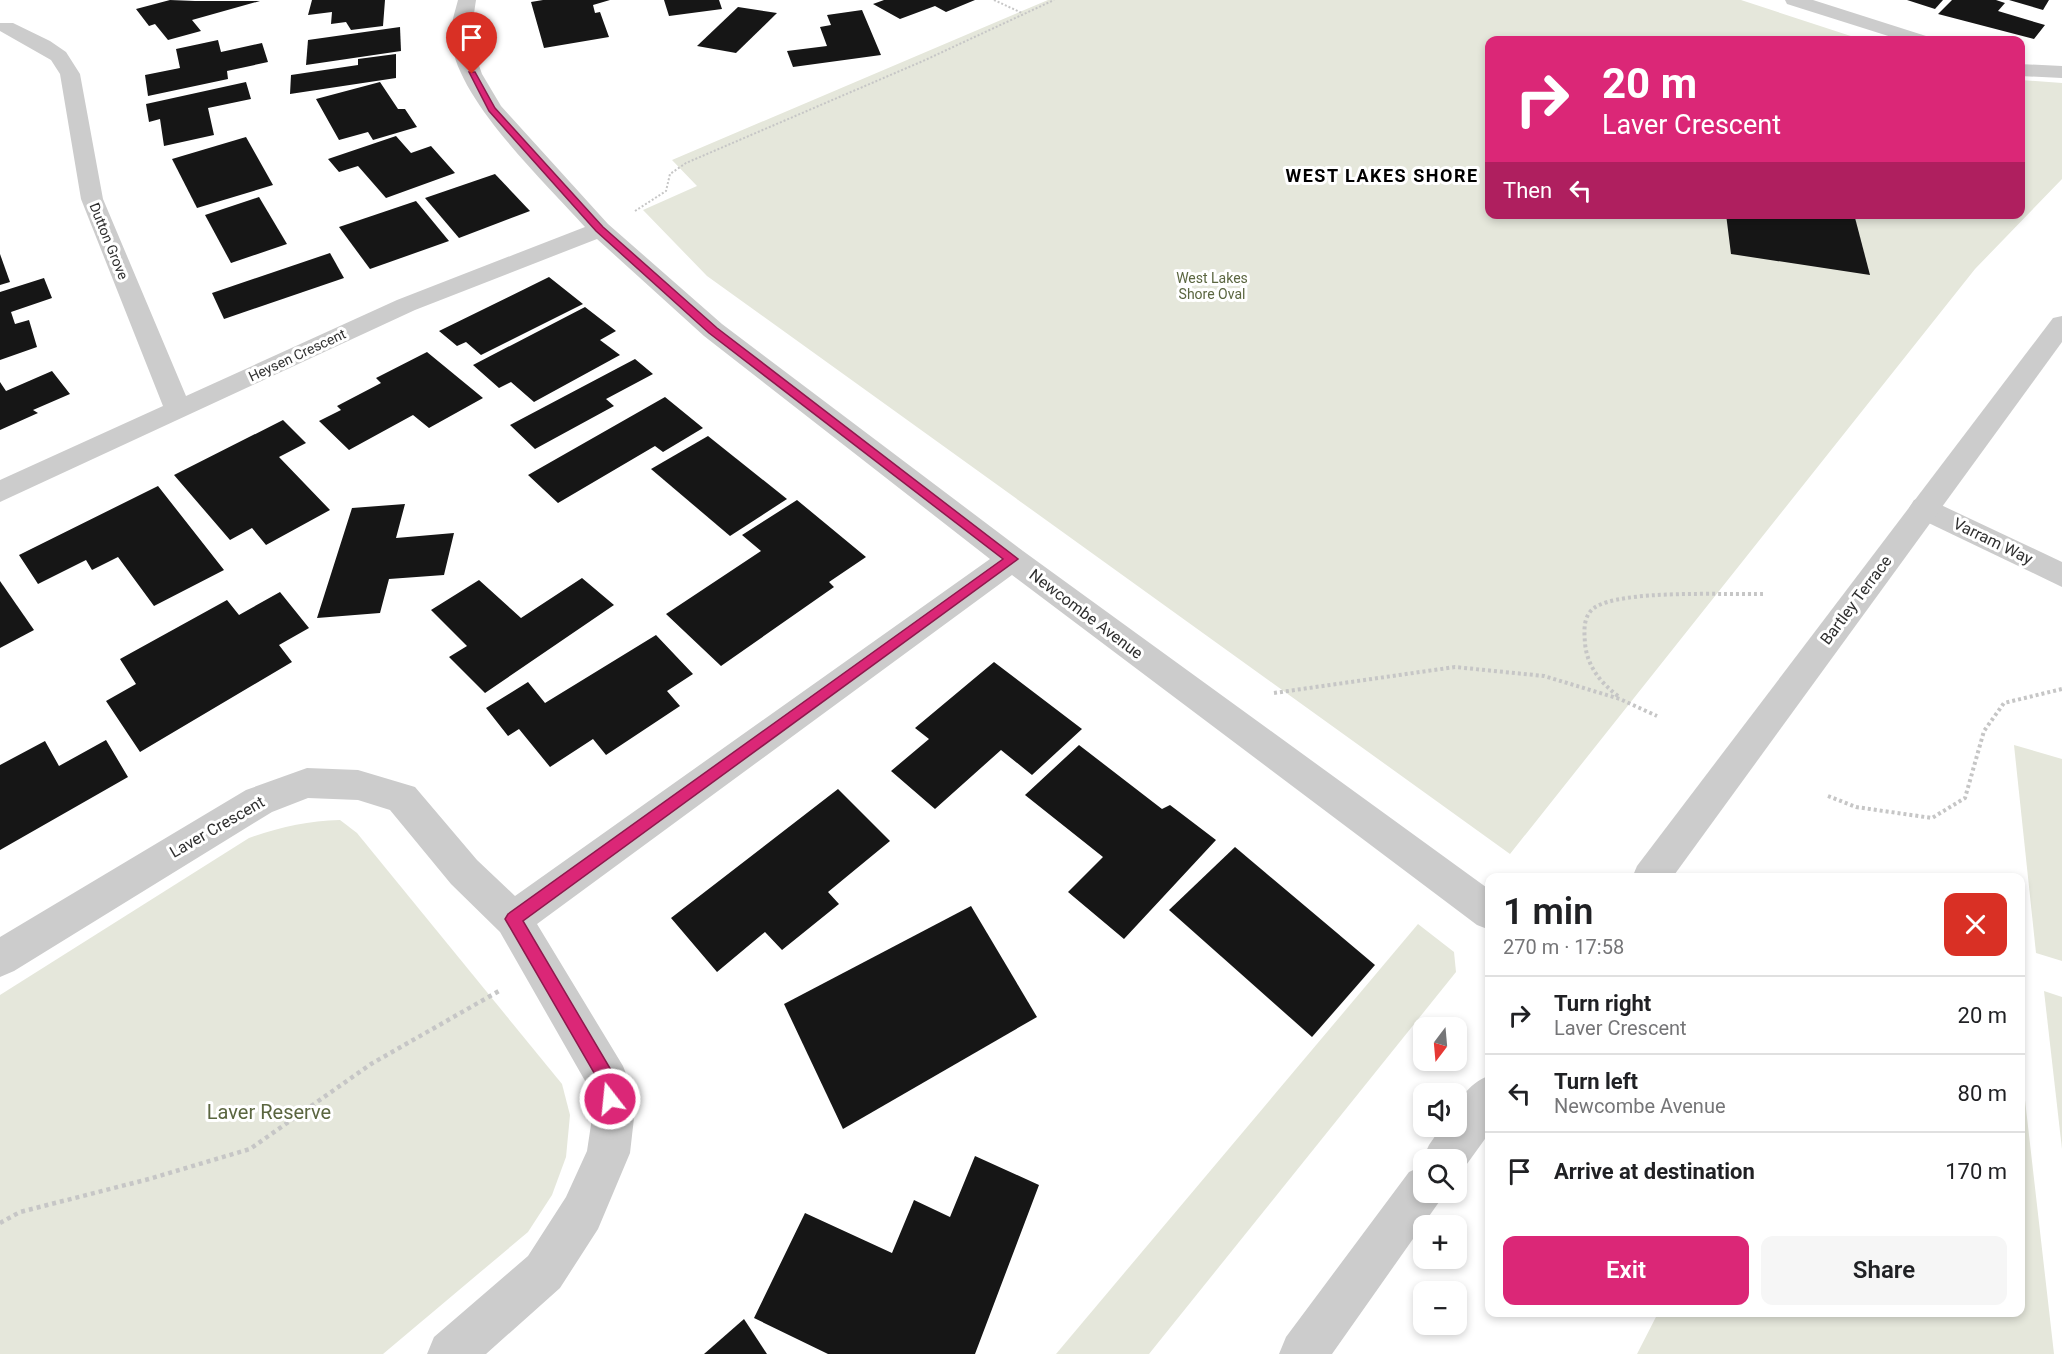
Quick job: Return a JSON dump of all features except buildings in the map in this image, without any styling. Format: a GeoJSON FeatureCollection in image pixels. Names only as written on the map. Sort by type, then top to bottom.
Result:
{"type":"FeatureCollection","features":[{"type":"Feature","properties":{"kind":"street","name":"Newcombe Avenue"},"geometry":{"type":"LineString","coordinates":[[467,0],[460,40],[472,74],[492,109],[600,229],[713,330],[1012,559],[1485,909]]}},
{"type":"Feature","properties":{"kind":"street"},"geometry":{"type":"LineString","coordinates":[[1794,0],[1906,36]]}},
{"type":"Feature","properties":{"kind":"street","name":"Dutton Grove"},"geometry":{"type":"LineString","coordinates":[[6,27],[44,45],[59,56],[70,74],[92,199],[178,410]]}},
{"type":"Feature","properties":{"kind":"street"},"geometry":{"type":"LineString","coordinates":[[2025,70],[2062,72]]}},
{"type":"Feature","properties":{"kind":"street","name":"Heysen Crescent"},"geometry":{"type":"LineString","coordinates":[[0,492],[406,305],[600,229]]}},
{"type":"Feature","properties":{"kind":"street","name":"Bartley Terrace"},"geometry":{"type":"LineString","coordinates":[[1654,873],[2062,324]]}},
{"type":"Feature","properties":{"kind":"street","name":"Varram Way"},"geometry":{"type":"LineString","coordinates":[[1924,508],[2062,575]]}},
{"type":"Feature","properties":{"kind":"street"},"geometry":{"type":"LineString","coordinates":[[513,919],[1012,559]]}},
{"type":"Feature","properties":{"kind":"street","name":"Laver Crescent"},"geometry":{"type":"LineString","coordinates":[[0,958],[259,801],[307,783],[358,785],[402,798],[464,872],[513,919],[608,1081],[613,1118],[608,1153],[582,1213],[544,1272],[451,1354]]}},
{"type":"Feature","properties":{"kind":"street"},"geometry":{"type":"LineString","coordinates":[[1452,1149],[1485,1103]]}},
{"type":"Feature","properties":{"kind":"street"},"geometry":{"type":"LineString","coordinates":[[1303,1354],[1413,1202]]}},
{"type":"Feature","properties":{"kind":"path"},"geometry":{"type":"LineString","coordinates":[[994,0],[1022,13]]}},
{"type":"Feature","properties":{"kind":"path"},"geometry":{"type":"LineString","coordinates":[[634,211],[666,191],[670,174],[686,163],[923,62],[1022,13],[1054,0]]}},
{"type":"Feature","properties":{"kind":"path"},"geometry":{"type":"LineString","coordinates":[[1620,699],[1597,680],[1585,653],[1584,624],[1595,608],[1622,599],[1764,594]]}},
{"type":"Feature","properties":{"kind":"path"},"geometry":{"type":"LineString","coordinates":[[1274,693],[1455,667],[1544,676],[1620,699],[1657,716]]}},
{"type":"Feature","properties":{"kind":"path"},"geometry":{"type":"LineString","coordinates":[[1828,796],[1856,807],[1932,818],[1965,798],[1984,731],[2004,703],[2062,689]]}},
{"type":"Feature","properties":{"kind":"path"},"geometry":{"type":"LineString","coordinates":[[0,1223],[20,1212],[149,1179],[250,1149],[371,1064],[499,991]]}},
{"type":"Feature","properties":{"kind":"green space","name":"West Lakes Shore Oval"},"geometry":{"type":"Polygon","coordinates":[[[1048,0],[1741,0],[1851,36],[1485,36],[1485,219],[2023,219],[1975,269],[1510,854],[707,276],[643,210],[697,186],[672,160],[1048,0]]]}},
{"type":"Feature","properties":{"kind":"green space","name":"West Lakes Shore Oval"},"geometry":{"type":"Polygon","coordinates":[[[2025,80],[2062,83],[2062,179],[2025,217],[2025,80]]]}},
{"type":"Feature","properties":{"kind":"green space"},"geometry":{"type":"Polygon","coordinates":[[[2014,745],[2062,759],[2062,961],[2036,953],[2014,745]]]}},
{"type":"Feature","properties":{"kind":"green space","name":"Laver Reserve"},"geometry":{"type":"Polygon","coordinates":[[[340,820],[357,833],[562,1084],[570,1115],[566,1157],[552,1195],[528,1232],[383,1354],[0,1354],[0,995],[249,838],[294,825],[340,820]]]}},
{"type":"Feature","properties":{"kind":"green space"},"geometry":{"type":"Polygon","coordinates":[[[1418,924],[1454,952],[1456,972],[1420,1017],[1413,1017],[1413,1026],[1149,1354],[1056,1354],[1418,924]]]}},
{"type":"Feature","properties":{"kind":"green space"},"geometry":{"type":"Polygon","coordinates":[[[2044,991],[2062,997],[2062,1149],[2044,991]]]}},
{"type":"Feature","properties":{"kind":"green space"},"geometry":{"type":"Polygon","coordinates":[[[2025,1100],[2054,1354],[1637,1354],[1656,1317],[2025,1317],[2025,1100]]]}},
{"type":"Feature","properties":{"kind":"district","name":"WEST LAKES SHORE"},"geometry":{"type":"Point","coordinates":[1382,175]}},
{"type":"Feature","properties":{"kind":"route"},"geometry":{"type":"LineString","coordinates":[[472,74],[492,109],[600,229],[713,330],[1012,559],[513,919],[608,1081],[610,1099]]}}]}
